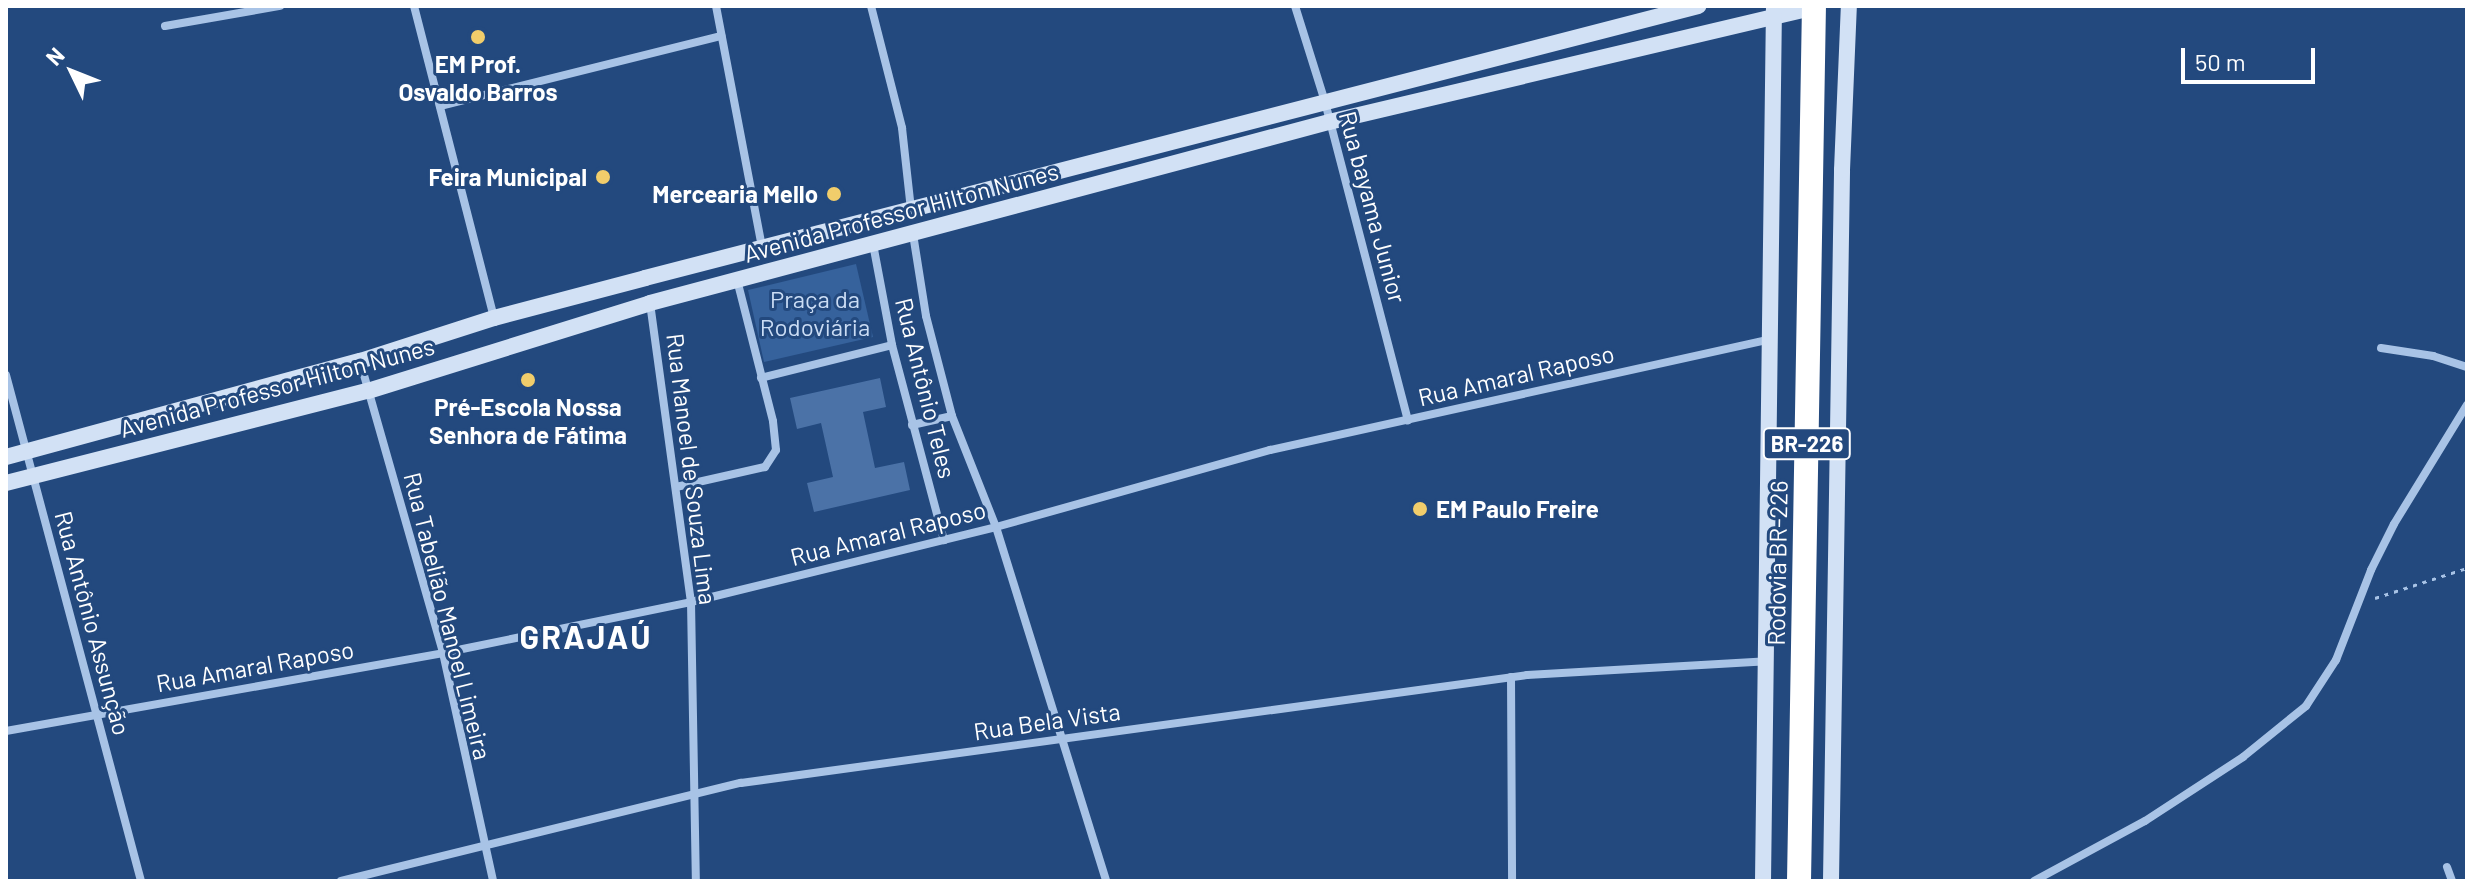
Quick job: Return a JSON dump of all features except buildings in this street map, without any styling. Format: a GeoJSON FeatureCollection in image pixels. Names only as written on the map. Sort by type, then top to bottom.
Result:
{"type":"FeatureCollection","features":[{"type":"Feature","properties":{"kind":"highway","name":"Rodovia BR-226"},"geometry":{"type":"LineString","coordinates":[[1799,881],[1814,6]]}},
{"type":"Feature","properties":{"kind":"street"},"geometry":{"type":"LineString","coordinates":[[165,26],[280,6]]}},
{"type":"Feature","properties":{"kind":"street"},"geometry":{"type":"LineString","coordinates":[[414,6],[494,318]]}},
{"type":"Feature","properties":{"kind":"street"},"geometry":{"type":"LineString","coordinates":[[716,6],[762,248]]}},
{"type":"Feature","properties":{"kind":"street"},"geometry":{"type":"LineString","coordinates":[[871,6],[902,128],[913,234]]}},
{"type":"Feature","properties":{"kind":"street","name":"Rua bayama Junior"},"geometry":{"type":"LineString","coordinates":[[1295,6],[1325,102],[1408,420]]}},
{"type":"Feature","properties":{"kind":"street","name":"Avenida Professor Hilton Nunes"},"geometry":{"type":"LineString","coordinates":[[6,457],[360,361],[494,318],[1698,6]]}},
{"type":"Feature","properties":{"kind":"street","name":"Avenida Professor Hilton Nunes"},"geometry":{"type":"LineString","coordinates":[[6,483],[368,391],[650,303],[1329,122],[1774,11],[1814,6]]}},
{"type":"Feature","properties":{"kind":"street"},"geometry":{"type":"LineString","coordinates":[[1831,881],[1842,170],[1849,6]]}},
{"type":"Feature","properties":{"kind":"street"},"geometry":{"type":"LineString","coordinates":[[1763,881],[1774,11]]}},
{"type":"Feature","properties":{"kind":"street"},"geometry":{"type":"LineString","coordinates":[[440,106],[721,36]]}},
{"type":"Feature","properties":{"kind":"street"},"geometry":{"type":"LineString","coordinates":[[870,223],[873,244]]}},
{"type":"Feature","properties":{"kind":"street","name":"Rua Antônio Teles"},"geometry":{"type":"LineString","coordinates":[[913,234],[926,316],[952,416],[996,527],[1106,881]]}},
{"type":"Feature","properties":{"kind":"street","name":"Rua Antônio Teles"},"geometry":{"type":"LineString","coordinates":[[873,244],[892,345],[944,540]]}},
{"type":"Feature","properties":{"kind":"street"},"geometry":{"type":"LineString","coordinates":[[676,487],[765,467],[772,459],[777,437],[729,256]]}},
{"type":"Feature","properties":{"kind":"street"},"geometry":{"type":"LineString","coordinates":[[645,278],[650,303]]}},
{"type":"Feature","properties":{"kind":"street","name":"Rua Manoel de Souza Lima"},"geometry":{"type":"LineString","coordinates":[[650,303],[691,602],[696,881]]}},
{"type":"Feature","properties":{"kind":"street","name":"Rua Amaral Raposo"},"geometry":{"type":"LineString","coordinates":[[6,731],[443,653],[691,602],[996,527],[1270,450],[1772,339]]}},
{"type":"Feature","properties":{"kind":"street"},"geometry":{"type":"LineString","coordinates":[[761,378],[892,345]]}},
{"type":"Feature","properties":{"kind":"street"},"geometry":{"type":"LineString","coordinates":[[2381,348],[2433,356],[2467,367]]}},
{"type":"Feature","properties":{"kind":"street","name":"Rua Tabelião Manoel Limeira"},"geometry":{"type":"LineString","coordinates":[[360,361],[443,653],[493,881]]}},
{"type":"Feature","properties":{"kind":"street","name":"Rua Antônio Assunção"},"geometry":{"type":"LineString","coordinates":[[6,375],[141,881]]}},
{"type":"Feature","properties":{"kind":"street"},"geometry":{"type":"LineString","coordinates":[[2034,881],[2145,821],[2243,757],[2306,706],[2336,660],[2356,605],[2394,524],[2467,405]]}},
{"type":"Feature","properties":{"kind":"street"},"geometry":{"type":"LineString","coordinates":[[912,425],[952,416]]}},
{"type":"Feature","properties":{"kind":"street","name":"Rua Bela Vista"},"geometry":{"type":"LineString","coordinates":[[341,881],[483,843],[693,797],[741,783],[1511,677],[1768,661]]}},
{"type":"Feature","properties":{"kind":"street"},"geometry":{"type":"LineString","coordinates":[[1511,677],[1512,881]]}},
{"type":"Feature","properties":{"kind":"street"},"geometry":{"type":"LineString","coordinates":[[2447,867],[2452,881]]}},
{"type":"Feature","properties":{"kind":"path"},"geometry":{"type":"LineString","coordinates":[[2356,605],[2412,583],[2467,568]]}},
{"type":"Feature","properties":{"kind":"green space","name":"Praça da Rodoviária"},"geometry":{"type":"Polygon","coordinates":[[[856,264],[873,337],[764,362],[748,290],[856,264]]]}},
{"type":"Feature","properties":{"kind":"place","name":"EM Prof. Osvaldo Barros"},"geometry":{"type":"Point","coordinates":[478,37]}},
{"type":"Feature","properties":{"kind":"place","name":"Feira Municipal"},"geometry":{"type":"Point","coordinates":[603,177]}},
{"type":"Feature","properties":{"kind":"place","name":"Mercearia Mello"},"geometry":{"type":"Point","coordinates":[834,194]}},
{"type":"Feature","properties":{"kind":"place","name":"Pré-Escola Nossa Senhora de Fátima"},"geometry":{"type":"Point","coordinates":[528,380]}},
{"type":"Feature","properties":{"kind":"place","name":"EM Paulo Freire"},"geometry":{"type":"Point","coordinates":[1420,509]}},
{"type":"Feature","properties":{"kind":"district","name":"GRAJAÚ"},"geometry":{"type":"Point","coordinates":[586,636]}}]}
